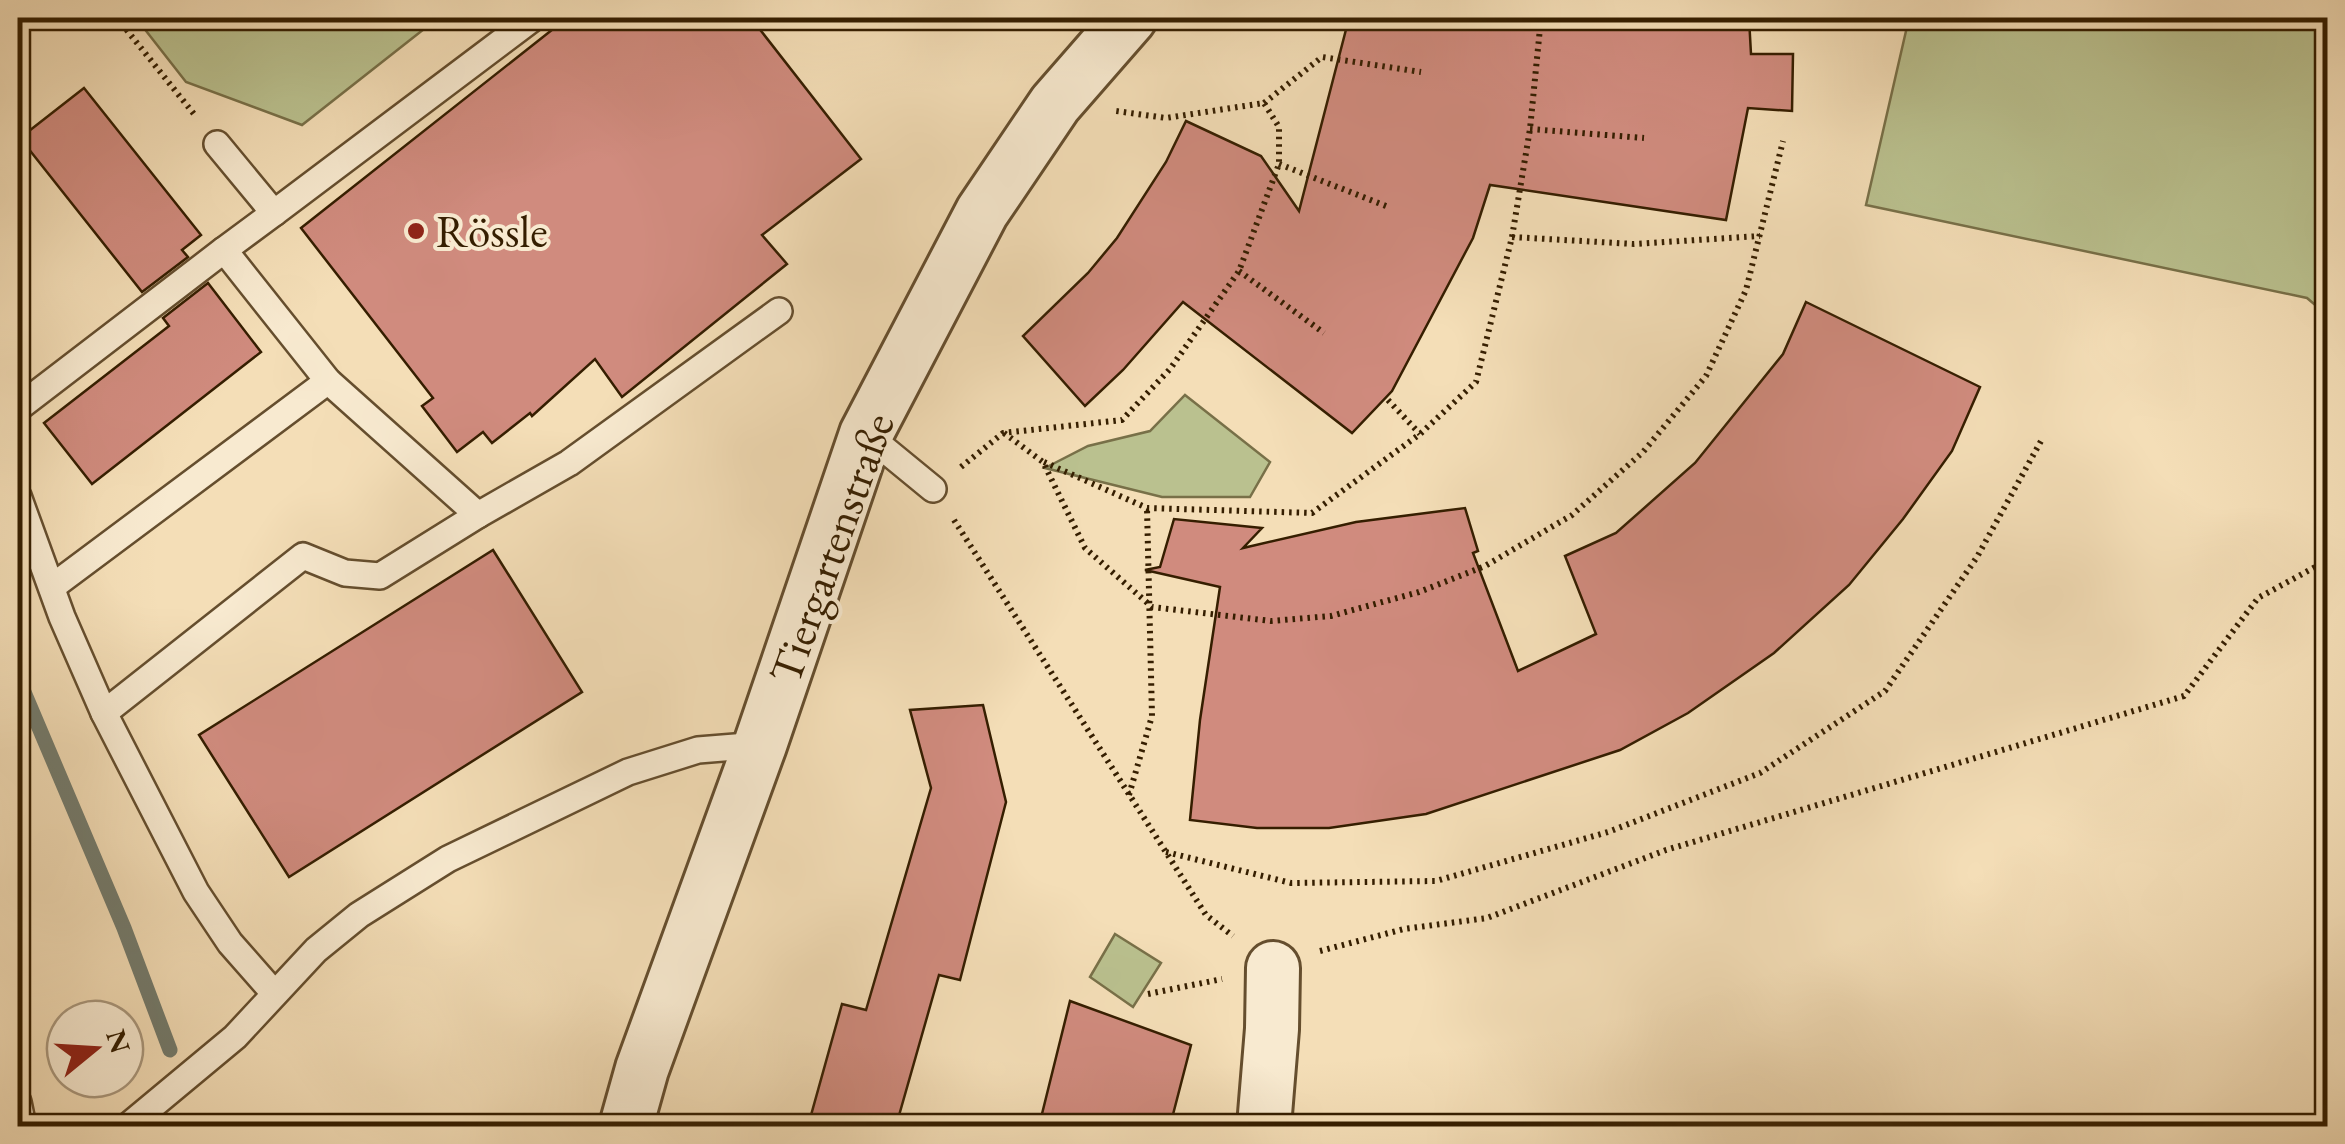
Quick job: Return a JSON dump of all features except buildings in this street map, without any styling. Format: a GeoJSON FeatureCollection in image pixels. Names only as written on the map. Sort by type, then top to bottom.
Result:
{"type":"FeatureCollection","features":[{"type":"Feature","properties":{"kind":"street","name":"Tiergartenstraße"},"geometry":{"type":"LineString","coordinates":[[626,1126],[642,1069],[760,745],[866,434],[982,212],[1056,104],[1130,18]]}},
{"type":"Feature","properties":{"kind":"street"},"geometry":{"type":"LineString","coordinates":[[1264,1126],[1273,968]]}},
{"type":"Feature","properties":{"kind":"lane"},"geometry":{"type":"LineString","coordinates":[[18,408],[533,18]]}},
{"type":"Feature","properties":{"kind":"lane"},"geometry":{"type":"LineString","coordinates":[[217,144],[274,213]]}},
{"type":"Feature","properties":{"kind":"lane"},"geometry":{"type":"LineString","coordinates":[[224,250],[328,382],[478,515]]}},
{"type":"Feature","properties":{"kind":"lane"},"geometry":{"type":"LineString","coordinates":[[104,713],[302,556],[345,573],[380,576],[569,464],[778,310]]}},
{"type":"Feature","properties":{"kind":"lane"},"geometry":{"type":"LineString","coordinates":[[52,587],[328,382]]}},
{"type":"Feature","properties":{"kind":"lane"},"geometry":{"type":"LineString","coordinates":[[866,434],[933,489]]}},
{"type":"Feature","properties":{"kind":"lane"},"geometry":{"type":"LineString","coordinates":[[18,496],[104,713],[196,892],[230,944],[274,993]]}},
{"type":"Feature","properties":{"kind":"lane"},"geometry":{"type":"LineString","coordinates":[[128,1126],[235,1037],[316,950],[360,915],[448,858],[628,772],[698,750],[760,745]]}},
{"type":"Feature","properties":{"kind":"lane"},"geometry":{"type":"LineString","coordinates":[[18,1102],[23,1126]]}},
{"type":"Feature","properties":{"kind":"path"},"geometry":{"type":"LineString","coordinates":[[117,18],[217,144]]}},
{"type":"Feature","properties":{"kind":"path"},"geometry":{"type":"LineString","coordinates":[[1003,433],[1043,462],[1147,508],[1312,513],[1420,434],[1476,382],[1512,237],[1530,129],[1541,18]]}},
{"type":"Feature","properties":{"kind":"path"},"geometry":{"type":"LineString","coordinates":[[1166,118],[1264,103],[1322,57],[1421,72]]}},
{"type":"Feature","properties":{"kind":"path"},"geometry":{"type":"LineString","coordinates":[[1264,103],[1278,127],[1279,164],[1238,271],[1170,369],[1122,420],[1003,433],[933,489],[1206,915],[1273,968]]}},
{"type":"Feature","properties":{"kind":"path"},"geometry":{"type":"LineString","coordinates":[[1530,129],[1644,138]]}},
{"type":"Feature","properties":{"kind":"path"},"geometry":{"type":"LineString","coordinates":[[1043,462],[1085,548],[1152,607],[1270,621],[1332,616],[1419,592],[1484,566],[1572,515],[1642,452],[1706,376],[1746,290],[1782,141]]}},
{"type":"Feature","properties":{"kind":"path"},"geometry":{"type":"LineString","coordinates":[[1279,164],[1386,206]]}},
{"type":"Feature","properties":{"kind":"path"},"geometry":{"type":"LineString","coordinates":[[1512,237],[1634,244],[1760,236]]}},
{"type":"Feature","properties":{"kind":"path"},"geometry":{"type":"LineString","coordinates":[[1238,271],[1324,332]]}},
{"type":"Feature","properties":{"kind":"path"},"geometry":{"type":"LineString","coordinates":[[1388,400],[1420,434]]}},
{"type":"Feature","properties":{"kind":"path"},"geometry":{"type":"LineString","coordinates":[[1165,852],[1291,882],[1436,881],[1608,832],[1760,773],[1885,691],[1976,557],[2041,441]]}},
{"type":"Feature","properties":{"kind":"path"},"geometry":{"type":"LineString","coordinates":[[1128,796],[1152,716],[1147,508]]}},
{"type":"Feature","properties":{"kind":"path"},"geometry":{"type":"LineString","coordinates":[[1148,994],[1273,968],[1293,958],[1404,930],[1486,918],[1666,850],[2184,696],[2258,598],[2328,560]]}},
{"type":"Feature","properties":{"kind":"green space"},"geometry":{"type":"Polygon","coordinates":[[[136,18],[438,18],[302,125],[186,82],[136,18]]]}},
{"type":"Feature","properties":{"kind":"green space"},"geometry":{"type":"Polygon","coordinates":[[[1909,18],[2327,18],[2327,315],[2307,298],[1866,205],[1909,18]]]}},
{"type":"Feature","properties":{"kind":"green space"},"geometry":{"type":"Polygon","coordinates":[[[1185,395],[1270,462],[1250,497],[1162,497],[1045,468],[1088,446],[1150,431],[1185,395]]]}},
{"type":"Feature","properties":{"kind":"green space"},"geometry":{"type":"Polygon","coordinates":[[[1115,934],[1161,963],[1133,1007],[1090,977],[1115,934]]]}},
{"type":"Feature","properties":{"kind":"waterway"},"geometry":{"type":"LineString","coordinates":[[18,678],[124,928],[170,1050]]}},
{"type":"Feature","properties":{"kind":"place","name":"Rössle"},"geometry":{"type":"Point","coordinates":[416,231]}}]}
